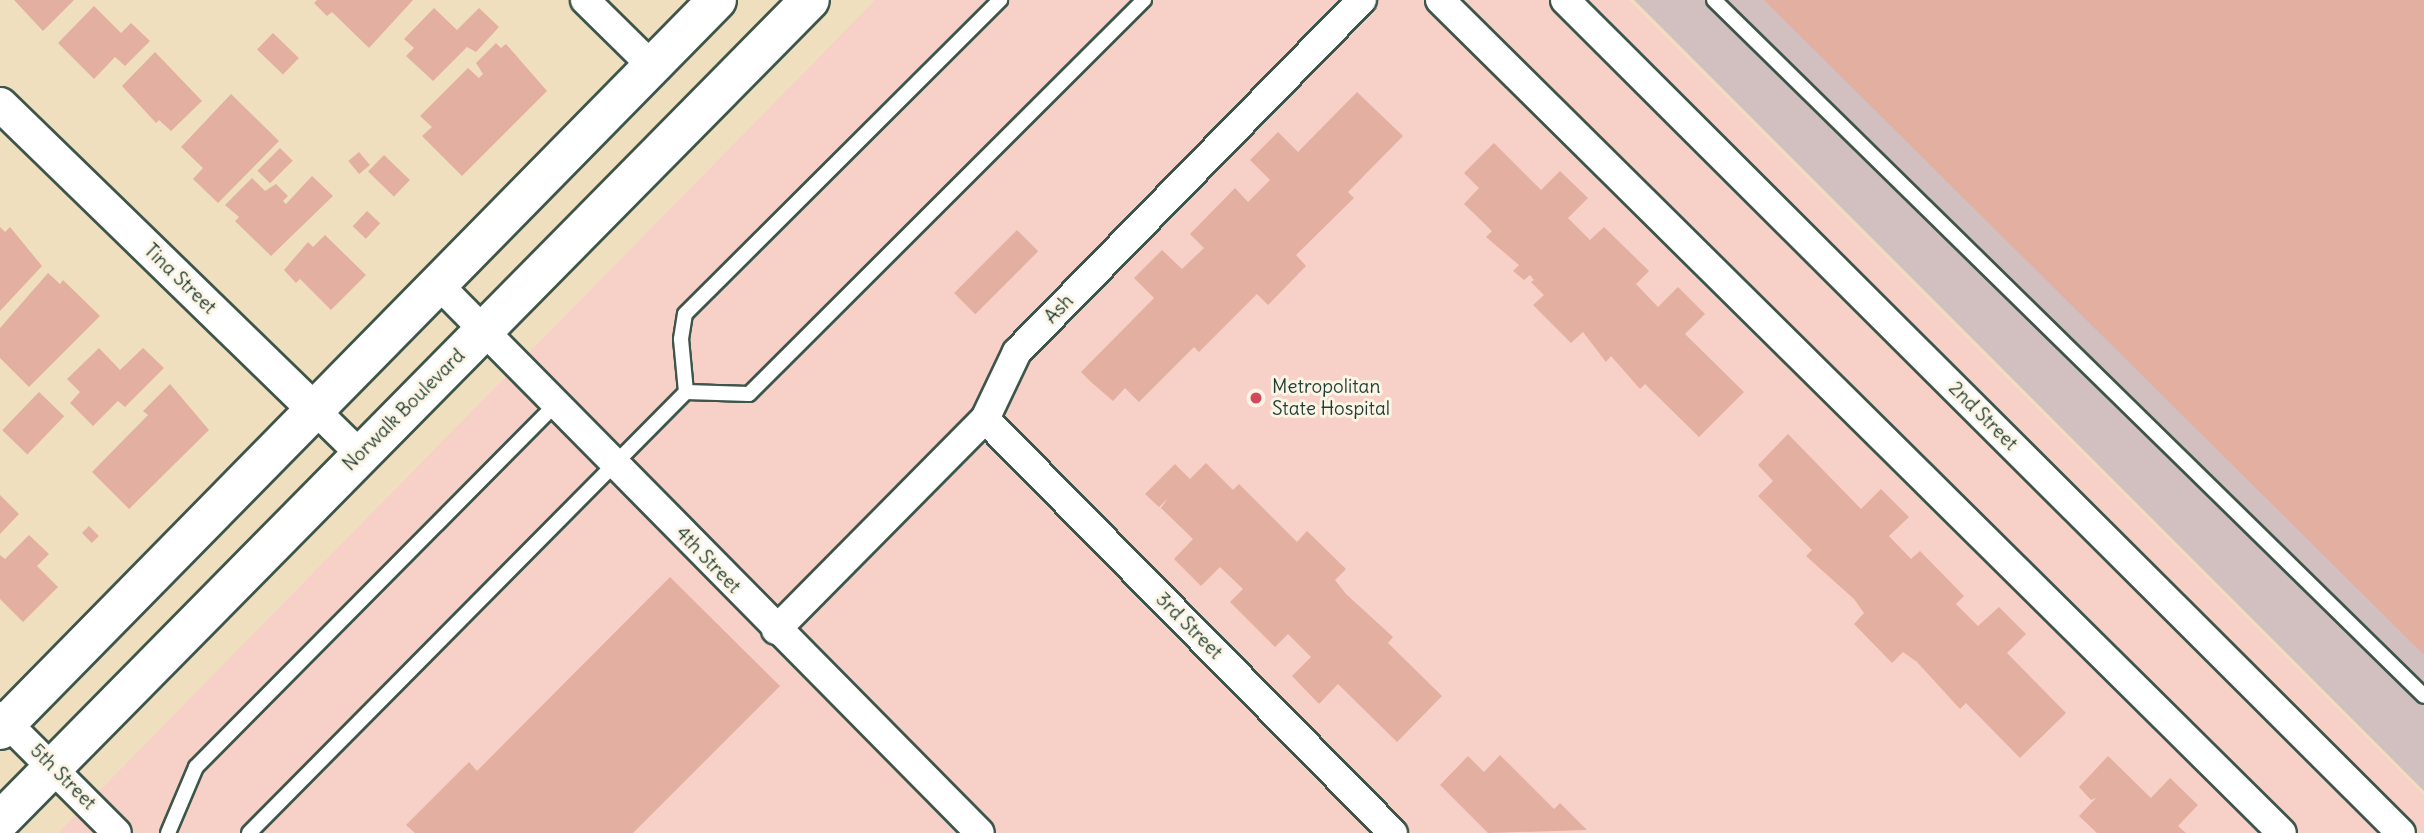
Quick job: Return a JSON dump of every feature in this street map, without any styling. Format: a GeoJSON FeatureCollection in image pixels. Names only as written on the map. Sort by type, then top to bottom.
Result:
{"type":"FeatureCollection","features":[{"type":"Feature","properties":{"kind":"main road"},"geometry":{"type":"LineString","coordinates":[[2,723],[718,0]]}},
{"type":"Feature","properties":{"kind":"main road","name":"Norwalk Boulevard"},"geometry":{"type":"LineString","coordinates":[[0,821],[810,0]]}},
{"type":"Feature","properties":{"kind":"street"},"geometry":{"type":"LineString","coordinates":[[585,0],[652,66]]}},
{"type":"Feature","properties":{"kind":"street","name":"Ash"},"geometry":{"type":"LineString","coordinates":[[776,630],[985,419],[1017,352],[1362,0]]}},
{"type":"Feature","properties":{"kind":"street"},"geometry":{"type":"LineString","coordinates":[[1440,0],[2282,833]]}},
{"type":"Feature","properties":{"kind":"street","name":"2nd Street"},"geometry":{"type":"LineString","coordinates":[[1565,0],[2401,833]]}},
{"type":"Feature","properties":{"kind":"street","name":"Tina Street"},"geometry":{"type":"LineString","coordinates":[[0,104],[360,454]]}},
{"type":"Feature","properties":{"kind":"street","name":"4th Street"},"geometry":{"type":"LineString","coordinates":[[438,284],[776,630],[980,833]]}},
{"type":"Feature","properties":{"kind":"street","name":"3rd Street"},"geometry":{"type":"LineString","coordinates":[[985,419],[1393,833]]}},
{"type":"Feature","properties":{"kind":"street","name":"5th Street"},"geometry":{"type":"LineString","coordinates":[[2,723],[54,768],[117,833]]}},
{"type":"Feature","properties":{"kind":"lane"},"geometry":{"type":"LineString","coordinates":[[686,392],[681,339],[685,314],[1000,0]]}},
{"type":"Feature","properties":{"kind":"lane"},"geometry":{"type":"LineString","coordinates":[[249,833],[686,392],[750,394],[1143,0]]}},
{"type":"Feature","properties":{"kind":"lane"},"geometry":{"type":"LineString","coordinates":[[1714,0],[2424,696]]}},
{"type":"Feature","properties":{"kind":"lane"},"geometry":{"type":"LineString","coordinates":[[168,833],[196,767],[556,404]]}},
{"type":"Feature","properties":{"kind":"shaded area","name":"Metropolitan State Hospital"},"geometry":{"type":"Polygon","coordinates":[[[875,0],[1629,0],[2424,795],[2424,833],[58,833],[875,0]]]}},
{"type":"Feature","properties":{"kind":"shaded area"},"geometry":{"type":"Polygon","coordinates":[[[1634,0],[2424,0],[2424,791],[1634,0]]]}},
{"type":"Feature","properties":{"kind":"building"},"geometry":{"type":"Polygon","coordinates":[[[14,0],[74,0],[43,31],[14,0]]]}},
{"type":"Feature","properties":{"kind":"building"},"geometry":{"type":"Polygon","coordinates":[[[317,0],[413,0],[369,48],[332,12],[327,16],[314,3],[317,0]]]}},
{"type":"Feature","properties":{"kind":"building"},"geometry":{"type":"Polygon","coordinates":[[[1764,0],[2424,0],[2424,655],[1764,0]]]}},
{"type":"Feature","properties":{"kind":"building"},"geometry":{"type":"Polygon","coordinates":[[[94,6],[121,33],[131,23],[150,41],[125,66],[115,57],[94,79],[58,43],[94,6]]]}},
{"type":"Feature","properties":{"kind":"building"},"geometry":{"type":"Polygon","coordinates":[[[434,8],[457,30],[479,8],[499,27],[476,52],[467,47],[433,81],[406,56],[414,48],[404,39],[434,8]]]}},
{"type":"Feature","properties":{"kind":"building"},"geometry":{"type":"Polygon","coordinates":[[[273,33],[299,58],[283,75],[257,50],[273,33]]]}},
{"type":"Feature","properties":{"kind":"building"},"geometry":{"type":"Polygon","coordinates":[[[496,43],[501,48],[506,44],[547,91],[462,176],[422,136],[432,127],[420,116],[468,68],[479,78],[483,74],[476,63],[496,43]]]}},
{"type":"Feature","properties":{"kind":"building"},"geometry":{"type":"Polygon","coordinates":[[[155,52],[202,101],[171,131],[159,120],[156,123],[122,86],[155,52]]]}},
{"type":"Feature","properties":{"kind":"building"},"geometry":{"type":"Polygon","coordinates":[[[1357,92],[1403,136],[1348,192],[1354,198],[1296,255],[1306,266],[1268,305],[1257,294],[1199,352],[1194,347],[1139,402],[1125,388],[1113,401],[1081,372],[1154,298],[1134,278],[1162,250],[1182,269],[1204,248],[1190,234],[1235,188],[1248,202],[1270,180],[1250,160],[1278,132],[1298,152],[1357,92]]]}},
{"type":"Feature","properties":{"kind":"building"},"geometry":{"type":"Polygon","coordinates":[[[231,94],[279,141],[218,203],[193,179],[203,168],[181,147],[231,94]]]}},
{"type":"Feature","properties":{"kind":"building"},"geometry":{"type":"Polygon","coordinates":[[[1494,143],[1541,190],[1560,171],[1588,198],[1568,218],[1590,240],[1604,227],[1649,271],[1636,284],[1658,307],[1678,287],[1705,314],[1685,334],[1744,392],[1699,437],[1645,384],[1640,389],[1611,356],[1606,362],[1583,332],[1571,343],[1533,305],[1544,295],[1531,282],[1534,280],[1530,275],[1524,280],[1513,271],[1519,265],[1486,237],[1492,231],[1464,204],[1479,188],[1464,173],[1494,143]]]}},
{"type":"Feature","properties":{"kind":"building"},"geometry":{"type":"Polygon","coordinates":[[[280,148],[293,161],[270,183],[257,171],[280,148]]]}},
{"type":"Feature","properties":{"kind":"building"},"geometry":{"type":"Polygon","coordinates":[[[359,152],[370,165],[359,174],[348,161],[359,152]]]}},
{"type":"Feature","properties":{"kind":"building"},"geometry":{"type":"Polygon","coordinates":[[[384,155],[410,180],[394,197],[368,172],[384,155]]]}},
{"type":"Feature","properties":{"kind":"building"},"geometry":{"type":"Polygon","coordinates":[[[312,176],[333,196],[271,256],[235,221],[239,217],[225,205],[252,178],[265,191],[276,184],[288,196],[283,201],[286,204],[312,176]]]}},
{"type":"Feature","properties":{"kind":"building"},"geometry":{"type":"Polygon","coordinates":[[[367,211],[380,223],[366,239],[353,226],[367,211]]]}},
{"type":"Feature","properties":{"kind":"building"},"geometry":{"type":"Polygon","coordinates":[[[0,227],[5,232],[10,227],[42,266],[0,311],[0,227]]]}},
{"type":"Feature","properties":{"kind":"building"},"geometry":{"type":"Polygon","coordinates":[[[1017,230],[1038,251],[975,314],[954,293],[1017,230]]]}},
{"type":"Feature","properties":{"kind":"building"},"geometry":{"type":"Polygon","coordinates":[[[325,235],[366,275],[331,310],[300,279],[296,283],[284,270],[308,242],[313,247],[325,235]]]}},
{"type":"Feature","properties":{"kind":"building"},"geometry":{"type":"Polygon","coordinates":[[[48,273],[60,284],[63,280],[100,316],[29,387],[0,358],[0,328],[48,273]]]}},
{"type":"Feature","properties":{"kind":"building"},"geometry":{"type":"Polygon","coordinates":[[[99,348],[120,370],[143,348],[164,368],[125,407],[118,401],[93,426],[70,403],[80,392],[67,379],[99,348]]]}},
{"type":"Feature","properties":{"kind":"building"},"geometry":{"type":"Polygon","coordinates":[[[170,384],[209,430],[129,509],[92,472],[148,415],[143,411],[170,384]]]}},
{"type":"Feature","properties":{"kind":"building"},"geometry":{"type":"Polygon","coordinates":[[[39,392],[64,416],[27,454],[2,430],[39,392]]]}},
{"type":"Feature","properties":{"kind":"building"},"geometry":{"type":"Polygon","coordinates":[[[1788,434],[1861,509],[1881,489],[1909,517],[1889,536],[1911,559],[1920,551],[1964,596],[1956,604],[1978,626],[1999,607],[2026,634],[2007,653],[2066,713],[2020,758],[1966,703],[1960,709],[1917,662],[1903,652],[1892,663],[1854,624],[1864,613],[1854,599],[1806,556],[1812,550],[1758,496],[1773,481],[1758,465],[1788,434]]]}},
{"type":"Feature","properties":{"kind":"building"},"geometry":{"type":"Polygon","coordinates":[[[1206,463],[1233,490],[1239,484],[1297,542],[1307,531],[1346,569],[1335,580],[1346,594],[1393,637],[1388,643],[1442,696],[1397,742],[1338,684],[1319,704],[1292,676],[1311,657],[1288,634],[1275,647],[1230,602],[1243,589],[1220,567],[1201,586],[1174,559],[1193,539],[1161,508],[1168,498],[1159,507],[1145,494],[1175,464],[1190,479],[1206,463]]]}},
{"type":"Feature","properties":{"kind":"building"},"geometry":{"type":"Polygon","coordinates":[[[0,495],[19,514],[0,534],[0,495]]]}},
{"type":"Feature","properties":{"kind":"building"},"geometry":{"type":"Polygon","coordinates":[[[89,526],[99,536],[92,543],[82,533],[89,526]]]}},
{"type":"Feature","properties":{"kind":"building"},"geometry":{"type":"Polygon","coordinates":[[[29,535],[49,554],[37,566],[58,587],[23,622],[0,599],[0,555],[5,559],[29,535]]]}},
{"type":"Feature","properties":{"kind":"building"},"geometry":{"type":"Polygon","coordinates":[[[670,577],[780,686],[633,833],[415,833],[406,825],[469,762],[477,771],[670,577]]]}},
{"type":"Feature","properties":{"kind":"building"},"geometry":{"type":"Polygon","coordinates":[[[1500,755],[1554,809],[1560,803],[1587,830],[1488,833],[1440,785],[1468,756],[1484,772],[1500,755]]]}},
{"type":"Feature","properties":{"kind":"building"},"geometry":{"type":"Polygon","coordinates":[[[2108,756],[2151,798],[2170,778],[2198,805],[2178,826],[2186,833],[2097,833],[2079,816],[2096,798],[2091,800],[2079,787],[2108,756]]]}},
{"type":"Feature","properties":{"kind":"place","name":"Metropolitan State Hospital"},"geometry":{"type":"Point","coordinates":[1256,398]}}]}
